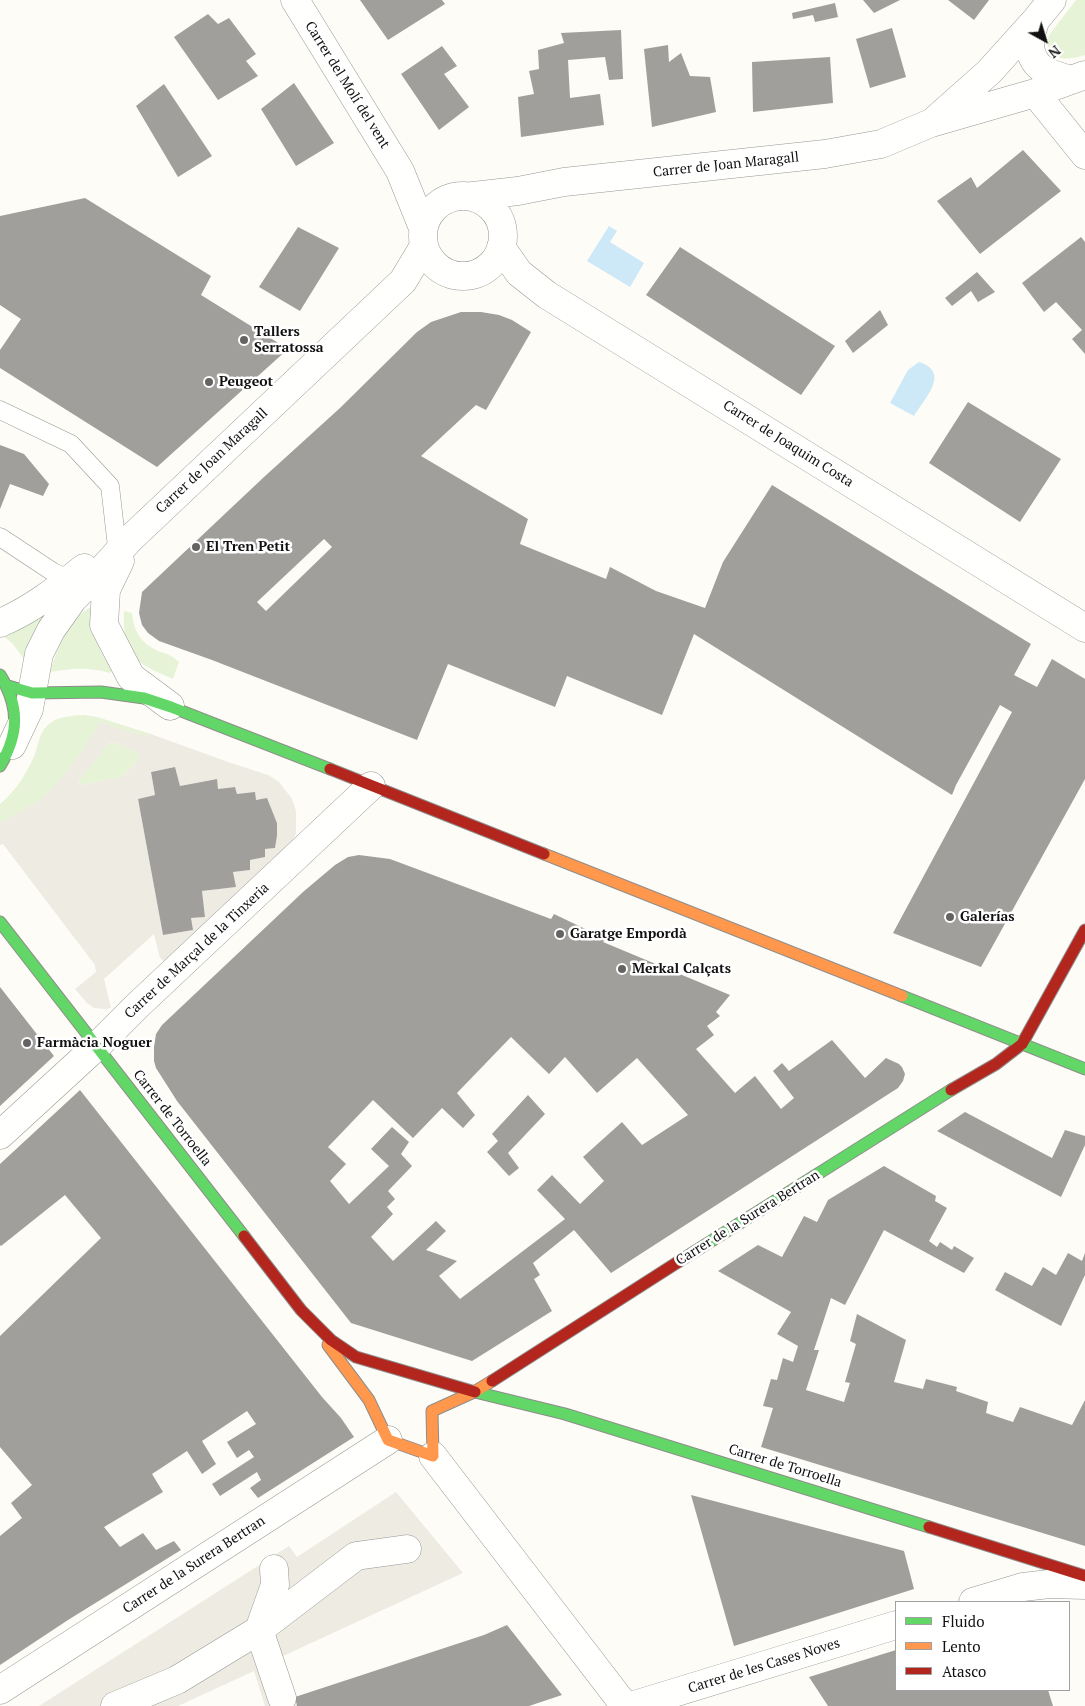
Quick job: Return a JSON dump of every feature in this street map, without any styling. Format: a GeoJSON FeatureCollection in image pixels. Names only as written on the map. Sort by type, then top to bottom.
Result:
{"type":"FeatureCollection","features":[{"type":"Feature","properties":{"kind":"street","name":"Carrer del Molí del vent"},"geometry":{"type":"LineString","coordinates":[[295,0],[400,171],[423,237]]}},
{"type":"Feature","properties":{"kind":"street","name":"Carrer de Joan Maragall"},"geometry":{"type":"LineString","coordinates":[[931,123],[989,72],[1035,22],[1052,0]]}},
{"type":"Feature","properties":{"kind":"street"},"geometry":{"type":"LineString","coordinates":[[1035,22],[1030,40],[1032,57],[1042,70],[1078,78]]}},
{"type":"Feature","properties":{"kind":"street","name":"Carrer de Joan Maragall"},"geometry":{"type":"LineString","coordinates":[[473,196],[564,182],[825,154],[880,144],[931,123],[1035,93],[1078,78]]}},
{"type":"Feature","properties":{"kind":"street"},"geometry":{"type":"LineString","coordinates":[[1035,93],[1085,155]]}},
{"type":"Feature","properties":{"kind":"street","name":"Carrer del Molí del vent"},"geometry":{"type":"LineString","coordinates":[[400,171],[446,199]]}},
{"type":"Feature","properties":{"kind":"street"},"geometry":{"type":"LineString","coordinates":[[498,216],[518,190]]}},
{"type":"Feature","properties":{"kind":"street"},"geometry":{"type":"LineString","coordinates":[[460,195],[473,196],[485,202],[498,216],[503,229],[501,247],[495,260],[485,269],[476,274],[462,276],[439,268],[429,258],[423,237],[428,215],[434,207],[446,199],[460,195]]}},
{"type":"Feature","properties":{"kind":"street","name":"Carrer de Joan Maragall"},"geometry":{"type":"LineString","coordinates":[[6,756],[29,710],[20,690],[51,630],[73,599],[100,572],[124,543],[403,281],[423,237]]}},
{"type":"Feature","properties":{"kind":"street","name":"Carrer de Joaquim Costa"},"geometry":{"type":"LineString","coordinates":[[501,247],[519,273],[547,294],[1085,628]]}},
{"type":"Feature","properties":{"kind":"street"},"geometry":{"type":"LineString","coordinates":[[403,281],[449,273]]}},
{"type":"Feature","properties":{"kind":"street","name":"Carrer de Joan Maragall"},"geometry":{"type":"LineString","coordinates":[[0,622],[17,616],[51,594],[90,564],[124,543]]}},
{"type":"Feature","properties":{"kind":"street"},"geometry":{"type":"LineString","coordinates":[[124,543],[106,590],[104,624],[131,677],[171,707]]}},
{"type":"Feature","properties":{"kind":"street"},"geometry":{"type":"LineString","coordinates":[[0,675],[20,690],[101,692],[144,698],[171,707],[1085,1069]]}},
{"type":"Feature","properties":{"kind":"street","name":"Carrer de Marçal de la Tinxeria"},"geometry":{"type":"LineString","coordinates":[[0,1135],[97,1046],[371,786]]}},
{"type":"Feature","properties":{"kind":"street","name":"Carrer de Torroella"},"geometry":{"type":"LineString","coordinates":[[0,922],[369,1400],[388,1440]]}},
{"type":"Feature","properties":{"kind":"street"},"geometry":{"type":"LineString","coordinates":[[1022,1044],[1085,930]]}},
{"type":"Feature","properties":{"kind":"street","name":"Carrer de la Surera Bertran"},"geometry":{"type":"LineString","coordinates":[[474,1392],[917,1111],[996,1064],[1022,1044]]}},
{"type":"Feature","properties":{"kind":"street","name":"Carrer de Torroella"},"geometry":{"type":"LineString","coordinates":[[301,1310],[331,1340],[356,1357],[474,1392],[565,1414],[1085,1576]]}},
{"type":"Feature","properties":{"kind":"street"},"geometry":{"type":"LineString","coordinates":[[432,1456],[432,1411],[474,1392]]}},
{"type":"Feature","properties":{"kind":"street"},"geometry":{"type":"LineString","coordinates":[[388,1440],[432,1456],[626,1706]]}},
{"type":"Feature","properties":{"kind":"street","name":"Carrer de la Surera Bertran"},"geometry":{"type":"LineString","coordinates":[[0,1690],[388,1440]]}},
{"type":"Feature","properties":{"kind":"street"},"geometry":{"type":"LineString","coordinates":[[115,1706],[177,1680],[259,1630],[356,1556],[407,1549]]}},
{"type":"Feature","properties":{"kind":"street"},"geometry":{"type":"LineString","coordinates":[[274,1569],[275,1585],[259,1630],[282,1698]]}},
{"type":"Feature","properties":{"kind":"street"},"geometry":{"type":"LineString","coordinates":[[976,1601],[1023,1587],[1049,1584],[1085,1585]]}},
{"type":"Feature","properties":{"kind":"street","name":"Carrer de les Cases Noves"},"geometry":{"type":"LineString","coordinates":[[631,1706],[895,1625]]}},
{"type":"Feature","properties":{"kind":"lane"},"geometry":{"type":"LineString","coordinates":[[0,410],[71,444],[110,486],[124,543]]}},
{"type":"Feature","properties":{"kind":"lane"},"geometry":{"type":"LineString","coordinates":[[0,537],[53,572],[70,580]]}},
{"type":"Feature","properties":{"kind":"green space"},"geometry":{"type":"Polygon","coordinates":[[[1076,0],[1085,0],[1085,55],[1071,58],[1058,57],[1053,55],[1050,50],[1048,44],[1049,35],[1076,0]]]}},
{"type":"Feature","properties":{"kind":"green space"},"geometry":{"type":"Polygon","coordinates":[[[51,608],[24,659],[12,643],[2,635],[51,608]]]}},
{"type":"Feature","properties":{"kind":"green space"},"geometry":{"type":"Polygon","coordinates":[[[89,608],[95,611],[100,649],[113,670],[110,673],[80,669],[50,672],[64,636],[74,621],[89,608]]]}},
{"type":"Feature","properties":{"kind":"green space"},"geometry":{"type":"Polygon","coordinates":[[[124,611],[132,613],[136,631],[147,645],[172,656],[179,662],[173,679],[149,668],[134,656],[125,638],[124,611]]]}},
{"type":"Feature","properties":{"kind":"green space"},"geometry":{"type":"Polygon","coordinates":[[[84,715],[97,717],[148,733],[147,738],[100,722],[76,762],[60,782],[44,797],[0,823],[0,804],[24,775],[45,728],[58,719],[84,715]]]}},
{"type":"Feature","properties":{"kind":"green space"},"geometry":{"type":"Polygon","coordinates":[[[114,742],[141,755],[122,777],[80,785],[79,780],[109,743],[114,742]]]}},
{"type":"Feature","properties":{"kind":"shaded area"},"geometry":{"type":"Polygon","coordinates":[[[100,722],[147,737],[148,733],[268,775],[279,782],[286,791],[292,799],[296,811],[296,833],[293,840],[169,959],[165,962],[160,958],[154,934],[104,979],[111,1008],[106,1009],[94,1008],[75,989],[96,972],[95,965],[3,844],[0,845],[0,823],[46,795],[82,752],[100,722]],[[114,742],[109,743],[79,781],[80,785],[122,777],[141,755],[114,742]],[[175,767],[151,772],[155,795],[138,799],[163,935],[192,930],[191,918],[205,917],[202,891],[235,887],[233,872],[250,870],[250,860],[264,857],[265,849],[275,848],[277,836],[277,823],[267,799],[256,800],[237,794],[235,787],[218,789],[216,779],[180,786],[175,767]]]}},
{"type":"Feature","properties":{"kind":"shaded area"},"geometry":{"type":"Polygon","coordinates":[[[396,1492],[463,1573],[283,1656],[297,1706],[265,1706],[254,1671],[178,1706],[39,1706],[289,1546],[297,1557],[396,1492]]]}},
{"type":"Feature","properties":{"kind":"water"},"geometry":{"type":"Polygon","coordinates":[[[609,226],[617,231],[610,242],[644,263],[630,287],[587,261],[609,226]]]}},
{"type":"Feature","properties":{"kind":"water"},"geometry":{"type":"Polygon","coordinates":[[[919,362],[928,366],[933,372],[934,379],[929,394],[914,416],[890,403],[908,370],[919,362]]]}},
{"type":"Feature","properties":{"kind":"building"},"geometry":{"type":"Polygon","coordinates":[[[360,0],[442,0],[445,4],[388,40],[360,0]]]}},
{"type":"Feature","properties":{"kind":"building"},"geometry":{"type":"Polygon","coordinates":[[[863,0],[900,0],[874,13],[863,0]]]}},
{"type":"Feature","properties":{"kind":"building"},"geometry":{"type":"Polygon","coordinates":[[[948,0],[989,0],[974,20],[948,0]]]}},
{"type":"Feature","properties":{"kind":"building"},"geometry":{"type":"Polygon","coordinates":[[[835,3],[838,17],[815,22],[813,15],[793,19],[792,13],[835,3]]]}},
{"type":"Feature","properties":{"kind":"building"},"geometry":{"type":"Polygon","coordinates":[[[208,14],[218,24],[229,18],[256,54],[246,61],[258,76],[218,100],[174,37],[208,14]]]}},
{"type":"Feature","properties":{"kind":"building"},"geometry":{"type":"Polygon","coordinates":[[[892,28],[906,77],[870,88],[856,39],[892,28]]]}},
{"type":"Feature","properties":{"kind":"building"},"geometry":{"type":"Polygon","coordinates":[[[621,30],[623,79],[609,80],[605,57],[568,60],[570,98],[600,94],[604,125],[521,137],[518,97],[534,94],[529,71],[539,69],[538,50],[564,43],[561,33],[621,30]]]}},
{"type":"Feature","properties":{"kind":"building"},"geometry":{"type":"Polygon","coordinates":[[[668,45],[669,62],[681,53],[690,76],[710,77],[716,112],[652,127],[644,49],[668,45]]]}},
{"type":"Feature","properties":{"kind":"building"},"geometry":{"type":"Polygon","coordinates":[[[442,46],[457,66],[444,74],[469,107],[439,130],[401,74],[442,46]]]}},
{"type":"Feature","properties":{"kind":"building"},"geometry":{"type":"Polygon","coordinates":[[[830,57],[833,103],[753,112],[752,62],[830,57]]]}},
{"type":"Feature","properties":{"kind":"building"},"geometry":{"type":"Polygon","coordinates":[[[294,83],[334,143],[296,166],[261,109],[294,83]]]}},
{"type":"Feature","properties":{"kind":"building"},"geometry":{"type":"Polygon","coordinates":[[[164,84],[212,156],[178,177],[136,106],[164,84]]]}},
{"type":"Feature","properties":{"kind":"building"},"geometry":{"type":"Polygon","coordinates":[[[1023,150],[1061,191],[980,254],[937,201],[971,177],[977,188],[1023,150]]]}},
{"type":"Feature","properties":{"kind":"building"},"geometry":{"type":"Polygon","coordinates":[[[85,198],[211,276],[201,295],[288,349],[157,467],[0,368],[0,350],[21,319],[0,305],[0,216],[85,198]]]}},
{"type":"Feature","properties":{"kind":"building"},"geometry":{"type":"Polygon","coordinates":[[[298,227],[339,248],[300,311],[259,287],[298,227]]]}},
{"type":"Feature","properties":{"kind":"building"},"geometry":{"type":"Polygon","coordinates":[[[1081,237],[1085,242],[1085,354],[1072,339],[1082,330],[1056,302],[1044,312],[1022,283],[1081,237]]]}},
{"type":"Feature","properties":{"kind":"building"},"geometry":{"type":"Polygon","coordinates":[[[680,247],[835,346],[801,395],[646,295],[680,247]]]}},
{"type":"Feature","properties":{"kind":"building"},"geometry":{"type":"Polygon","coordinates":[[[977,272],[995,292],[978,302],[971,291],[952,306],[945,298],[977,272]]]}},
{"type":"Feature","properties":{"kind":"building"},"geometry":{"type":"Polygon","coordinates":[[[880,310],[888,325],[853,353],[845,341],[880,310]]]}},
{"type":"Feature","properties":{"kind":"building"},"geometry":{"type":"Polygon","coordinates":[[[461,312],[481,312],[499,315],[512,320],[531,332],[486,410],[476,405],[421,456],[528,519],[520,544],[606,579],[610,567],[656,591],[705,608],[723,562],[772,485],[1031,644],[1014,675],[1037,687],[1052,659],[1085,679],[1085,779],[981,967],[893,933],[1012,712],[1000,705],[952,795],[694,634],[662,715],[567,676],[555,707],[448,664],[417,740],[159,641],[148,633],[142,625],[139,613],[142,592],[340,408],[417,332],[431,322],[461,312]],[[324,539],[257,602],[266,611],[332,547],[324,539]]]}},
{"type":"Feature","properties":{"kind":"building"},"geometry":{"type":"Polygon","coordinates":[[[968,402],[1061,459],[1020,522],[929,463],[968,402]]]}},
{"type":"Feature","properties":{"kind":"building"},"geometry":{"type":"Polygon","coordinates":[[[0,445],[24,454],[49,484],[43,496],[10,484],[0,509],[0,445]]]}},
{"type":"Feature","properties":{"kind":"building"},"geometry":{"type":"Polygon","coordinates":[[[175,767],[180,786],[217,779],[218,789],[235,787],[237,794],[255,792],[256,800],[267,798],[277,823],[277,836],[275,848],[265,849],[265,857],[250,860],[250,870],[233,872],[236,887],[202,891],[205,917],[191,918],[193,930],[163,935],[138,799],[155,795],[151,772],[175,767]]]}},
{"type":"Feature","properties":{"kind":"building"},"geometry":{"type":"Polygon","coordinates":[[[359,855],[390,859],[551,919],[554,914],[606,939],[603,942],[730,995],[716,1012],[720,1016],[707,1026],[714,1035],[696,1049],[735,1093],[755,1076],[781,1109],[794,1098],[773,1071],[782,1063],[789,1071],[832,1040],[865,1078],[886,1058],[902,1067],[905,1074],[903,1081],[898,1088],[611,1273],[574,1230],[533,1263],[540,1275],[534,1279],[552,1311],[472,1361],[351,1323],[177,1101],[156,1068],[154,1061],[156,1034],[162,1025],[303,892],[335,865],[348,857],[359,855]],[[511,1037],[457,1093],[475,1115],[463,1128],[442,1108],[413,1138],[373,1100],[328,1147],[346,1164],[330,1181],[349,1204],[389,1166],[371,1149],[392,1127],[409,1142],[401,1154],[412,1166],[388,1191],[395,1199],[387,1207],[393,1214],[371,1237],[393,1261],[436,1221],[446,1231],[426,1250],[457,1261],[439,1276],[460,1299],[565,1219],[537,1190],[552,1175],[580,1204],[604,1181],[583,1157],[622,1122],[642,1145],[688,1115],[637,1058],[597,1093],[565,1057],[549,1074],[511,1037]]]}},
{"type":"Feature","properties":{"kind":"building"},"geometry":{"type":"Polygon","coordinates":[[[0,987],[54,1056],[0,1106],[0,987]]]}},
{"type":"Feature","properties":{"kind":"building"},"geometry":{"type":"Polygon","coordinates":[[[80,1090],[322,1397],[341,1418],[354,1437],[258,1498],[250,1488],[261,1480],[257,1472],[220,1496],[212,1484],[254,1457],[249,1450],[237,1458],[227,1442],[256,1424],[247,1411],[202,1441],[216,1464],[202,1474],[187,1451],[152,1474],[163,1492],[104,1527],[120,1547],[143,1533],[156,1550],[174,1541],[181,1550],[68,1620],[0,1665],[0,1536],[22,1518],[11,1503],[32,1485],[0,1447],[0,1336],[101,1238],[65,1195],[1,1246],[0,1164],[80,1090]]]}},
{"type":"Feature","properties":{"kind":"building"},"geometry":{"type":"Polygon","coordinates":[[[528,1095],[545,1114],[508,1153],[519,1168],[509,1176],[487,1152],[498,1141],[492,1134],[528,1095]]]}},
{"type":"Feature","properties":{"kind":"building"},"geometry":{"type":"Polygon","coordinates":[[[965,1112],[1052,1158],[1065,1130],[1085,1136],[1085,1145],[1061,1197],[937,1131],[965,1112]]]}},
{"type":"Feature","properties":{"kind":"building"},"geometry":{"type":"Polygon","coordinates":[[[884,1166],[936,1196],[935,1201],[947,1208],[929,1241],[937,1247],[940,1242],[952,1250],[954,1246],[974,1258],[964,1273],[884,1230],[845,1305],[831,1298],[814,1350],[819,1350],[806,1390],[844,1402],[850,1383],[845,1382],[856,1344],[850,1341],[857,1314],[906,1340],[894,1382],[923,1389],[926,1379],[957,1387],[956,1391],[988,1402],[986,1413],[1013,1422],[1020,1407],[1072,1425],[1085,1400],[1085,1546],[761,1447],[773,1408],[763,1406],[771,1379],[777,1380],[783,1358],[793,1362],[798,1346],[777,1334],[791,1312],[718,1271],[758,1245],[782,1257],[804,1216],[817,1222],[828,1200],[884,1166]]]}},
{"type":"Feature","properties":{"kind":"building"},"geometry":{"type":"Polygon","coordinates":[[[1068,1253],[1082,1261],[1085,1253],[1085,1275],[1061,1326],[995,1290],[1005,1272],[1032,1286],[1043,1267],[1056,1275],[1068,1253]]]}},
{"type":"Feature","properties":{"kind":"building"},"geometry":{"type":"Polygon","coordinates":[[[691,1495],[904,1551],[914,1589],[734,1646],[691,1495]]]}},
{"type":"Feature","properties":{"kind":"building"},"geometry":{"type":"Polygon","coordinates":[[[507,1625],[562,1695],[529,1706],[297,1706],[295,1697],[484,1635],[507,1625]]]}},
{"type":"Feature","properties":{"kind":"building"},"geometry":{"type":"Polygon","coordinates":[[[895,1650],[895,1691],[1048,1691],[1053,1706],[828,1706],[809,1677],[895,1650]]]}},
{"type":"Feature","properties":{"kind":"traffic: fast"},"geometry":{"type":"LineString","coordinates":[[0,675],[11,698],[15,721],[11,743],[0,766]]}},
{"type":"Feature","properties":{"kind":"traffic: fast"},"geometry":{"type":"LineString","coordinates":[[8,686],[32,693],[101,692],[144,698],[330,769]]}},
{"type":"Feature","properties":{"kind":"traffic: fast"},"geometry":{"type":"LineString","coordinates":[[0,922],[244,1236]]}},
{"type":"Feature","properties":{"kind":"traffic: fast"},"geometry":{"type":"LineString","coordinates":[[902,996],[1085,1069]]}},
{"type":"Feature","properties":{"kind":"traffic: fast"},"geometry":{"type":"LineString","coordinates":[[678,1262],[951,1090]]}},
{"type":"Feature","properties":{"kind":"traffic: fast"},"geometry":{"type":"LineString","coordinates":[[475,1392],[565,1414],[929,1527]]}},
{"type":"Feature","properties":{"kind":"traffic: slow"},"geometry":{"type":"LineString","coordinates":[[544,854],[902,996]]}},
{"type":"Feature","properties":{"kind":"traffic: slow"},"geometry":{"type":"LineString","coordinates":[[328,1345],[369,1400],[388,1440],[433,1456],[432,1411],[474,1392],[492,1381]]}},
{"type":"Feature","properties":{"kind":"traffic: jam"},"geometry":{"type":"LineString","coordinates":[[330,769],[544,854]]}},
{"type":"Feature","properties":{"kind":"traffic: jam"},"geometry":{"type":"LineString","coordinates":[[951,1090],[996,1064],[1022,1044],[1085,930]]}},
{"type":"Feature","properties":{"kind":"traffic: jam"},"geometry":{"type":"LineString","coordinates":[[244,1236],[301,1310],[331,1340],[356,1357],[475,1392]]}},
{"type":"Feature","properties":{"kind":"traffic: jam"},"geometry":{"type":"LineString","coordinates":[[492,1381],[678,1262]]}},
{"type":"Feature","properties":{"kind":"traffic: jam"},"geometry":{"type":"LineString","coordinates":[[929,1527],[1085,1576]]}},
{"type":"Feature","properties":{"kind":"place","name":"Tallers Serratossa"},"geometry":{"type":"Point","coordinates":[244,340]}},
{"type":"Feature","properties":{"kind":"place","name":"Peugeot"},"geometry":{"type":"Point","coordinates":[209,382]}},
{"type":"Feature","properties":{"kind":"place","name":"El Tren Petit"},"geometry":{"type":"Point","coordinates":[196,547]}},
{"type":"Feature","properties":{"kind":"place","name":"Galerías"},"geometry":{"type":"Point","coordinates":[950,917]}},
{"type":"Feature","properties":{"kind":"place","name":"Garatge Empordà"},"geometry":{"type":"Point","coordinates":[560,934]}},
{"type":"Feature","properties":{"kind":"place","name":"Merkal Calçats"},"geometry":{"type":"Point","coordinates":[622,969]}},
{"type":"Feature","properties":{"kind":"place","name":"Farmàcia Noguer"},"geometry":{"type":"Point","coordinates":[27,1043]}}]}
